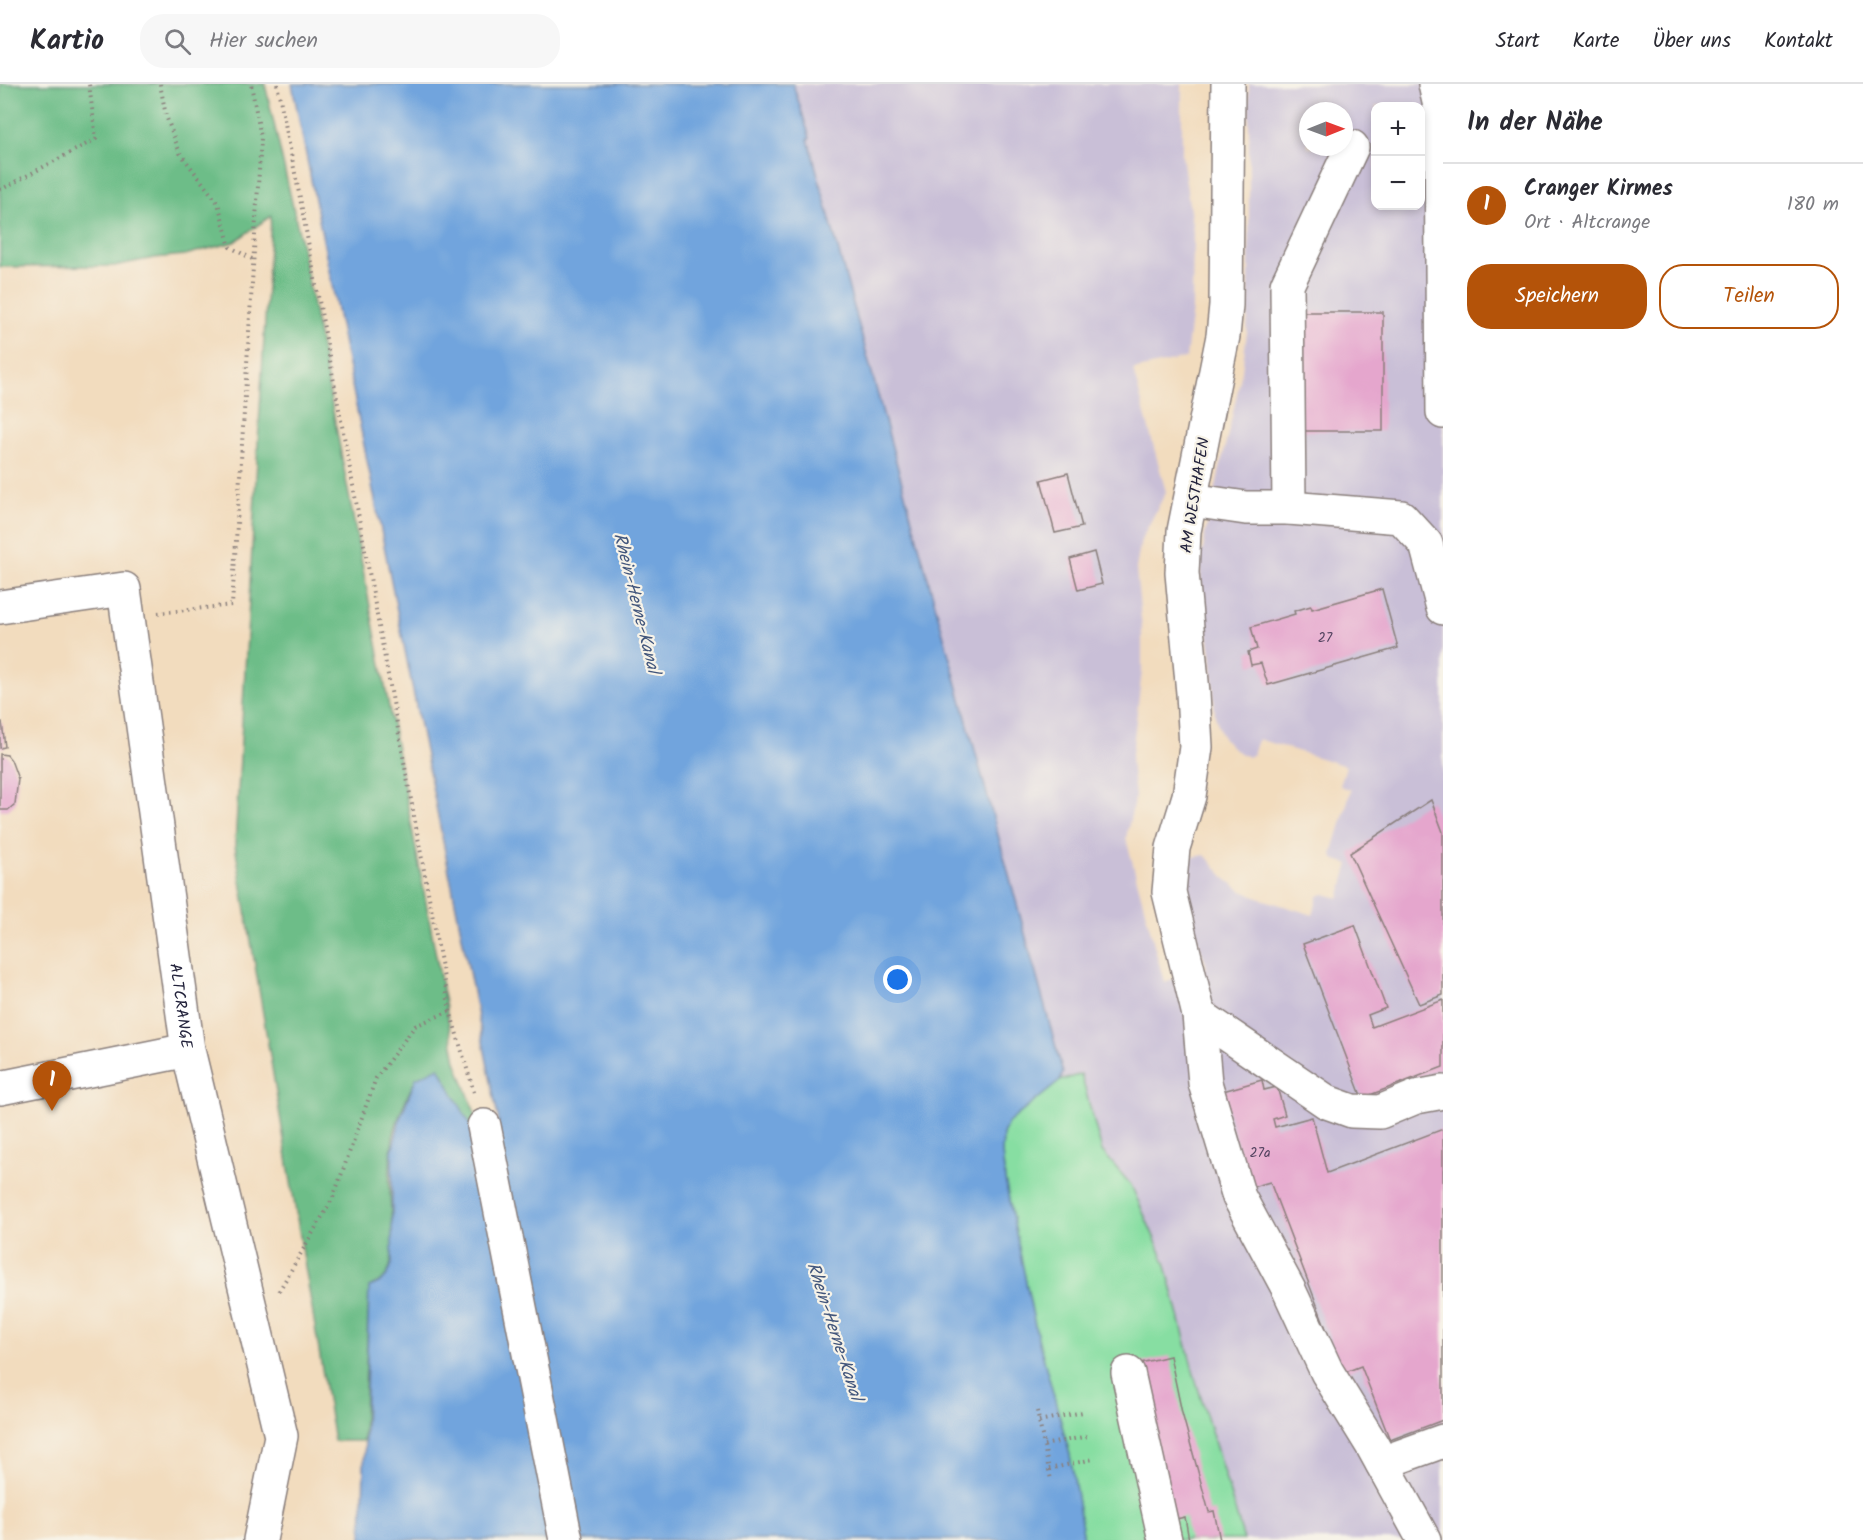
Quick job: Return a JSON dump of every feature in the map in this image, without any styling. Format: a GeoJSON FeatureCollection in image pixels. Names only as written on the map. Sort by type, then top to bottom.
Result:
{"type":"FeatureCollection","features":[{"type":"Feature","properties":{"kind":"street","name":"AM WESTHAFEN"},"geometry":{"type":"LineString","coordinates":[[1228,84],[1227,305],[1223,336],[1184,531],[1182,573],[1194,693],[1196,747],[1189,796],[1173,848],[1169,892],[1199,1015],[1205,1083],[1239,1197],[1289,1290],[1327,1372],[1382,1463],[1424,1540]]}},
{"type":"Feature","properties":{"kind":"street"},"geometry":{"type":"LineString","coordinates":[[1435,84],[1441,111],[1443,412]]}},
{"type":"Feature","properties":{"kind":"street"},"geometry":{"type":"LineString","coordinates":[[1289,508],[1287,285],[1348,156]]}},
{"type":"Feature","properties":{"kind":"street"},"geometry":{"type":"LineString","coordinates":[[1191,500],[1246,508],[1289,508],[1401,518],[1426,544],[1443,608]]}},
{"type":"Feature","properties":{"kind":"street","name":"ALTCRANGE"},"geometry":{"type":"LineString","coordinates":[[0,607],[124,589],[188,1050],[281,1436],[260,1540]]}},
{"type":"Feature","properties":{"kind":"street"},"geometry":{"type":"LineString","coordinates":[[1199,1015],[1327,1102],[1352,1111],[1380,1112],[1416,1097],[1443,1092]]}},
{"type":"Feature","properties":{"kind":"street"},"geometry":{"type":"LineString","coordinates":[[0,1089],[188,1050]]}},
{"type":"Feature","properties":{"kind":"street"},"geometry":{"type":"LineString","coordinates":[[483,1126],[566,1540]]}},
{"type":"Feature","properties":{"kind":"street"},"geometry":{"type":"LineString","coordinates":[[1128,1373],[1165,1540]]}},
{"type":"Feature","properties":{"kind":"street"},"geometry":{"type":"LineString","coordinates":[[1382,1463],[1443,1441]]}},
{"type":"Feature","properties":{"kind":"path"},"geometry":{"type":"LineString","coordinates":[[0,190],[96,139],[89,84]]}},
{"type":"Feature","properties":{"kind":"path"},"geometry":{"type":"LineString","coordinates":[[160,84],[166,116],[180,153],[218,203],[230,247],[254,260]]}},
{"type":"Feature","properties":{"kind":"path"},"geometry":{"type":"LineString","coordinates":[[127,616],[232,605],[261,138],[251,84]]}},
{"type":"Feature","properties":{"kind":"path"},"geometry":{"type":"LineString","coordinates":[[278,84],[450,1011],[483,1126]]}},
{"type":"Feature","properties":{"kind":"path"},"geometry":{"type":"LineString","coordinates":[[256,1331],[333,1198],[376,1078],[415,1026],[450,1011]]}},
{"type":"Feature","properties":{"kind":"path"},"geometry":{"type":"LineString","coordinates":[[1037,1411],[1051,1480]]}},
{"type":"Feature","properties":{"kind":"path"},"geometry":{"type":"LineString","coordinates":[[1039,1421],[1083,1412]]}},
{"type":"Feature","properties":{"kind":"path"},"geometry":{"type":"LineString","coordinates":[[1044,1445],[1088,1436]]}},
{"type":"Feature","properties":{"kind":"path"},"geometry":{"type":"LineString","coordinates":[[1049,1468],[1093,1459]]}},
{"type":"Feature","properties":{"kind":"shaded area"},"geometry":{"type":"Polygon","coordinates":[[[793,84],[1182,84],[1182,155],[1193,232],[1192,309],[1186,358],[1133,370],[1166,492],[1141,540],[1136,569],[1142,629],[1142,671],[1131,762],[1135,796],[1126,838],[1164,982],[1207,967],[1196,936],[1183,885],[1182,859],[1205,855],[1227,880],[1242,891],[1313,915],[1318,896],[1324,894],[1339,898],[1349,864],[1333,859],[1332,854],[1351,790],[1340,786],[1346,766],[1258,739],[1253,754],[1248,757],[1233,749],[1222,736],[1215,716],[1211,654],[1202,597],[1199,554],[1203,550],[1242,371],[1247,332],[1249,84],[1443,84],[1443,1540],[1244,1540],[1195,1378],[1165,1262],[1131,1185],[1102,1151],[1081,1075],[1060,1081],[1063,1073],[808,138],[810,138],[793,84]]]}},
{"type":"Feature","properties":{"kind":"green space"},"geometry":{"type":"Polygon","coordinates":[[[0,84],[265,84],[301,242],[456,1061],[480,1127],[472,1129],[416,1078],[400,1115],[392,1145],[390,1178],[392,1258],[390,1267],[383,1279],[369,1287],[363,1441],[334,1441],[235,845],[271,216],[234,242],[185,255],[114,266],[0,267],[0,84]]]}},
{"type":"Feature","properties":{"kind":"green space"},"geometry":{"type":"Polygon","coordinates":[[[1081,1074],[1102,1151],[1131,1185],[1165,1262],[1195,1378],[1244,1540],[1084,1540],[1070,1455],[1036,1331],[1005,1180],[1002,1153],[1003,1134],[1008,1123],[1060,1081],[1081,1074]]]}},
{"type":"Feature","properties":{"kind":"water","name":"Rhein-Herne-Kanal"},"geometry":{"type":"Polygon","coordinates":[[[292,84],[793,84],[810,138],[808,139],[1063,1073],[1060,1081],[1008,1123],[1003,1134],[1002,1153],[1005,1180],[1036,1331],[1070,1455],[1084,1540],[362,1540],[369,1287],[384,1278],[392,1263],[392,1151],[400,1118],[416,1078],[439,1067],[472,1128],[499,1122],[292,84]]]}},
{"type":"Feature","properties":{"kind":"building"},"geometry":{"type":"Polygon","coordinates":[[[1299,312],[1383,312],[1383,431],[1300,431],[1299,312]]]}},
{"type":"Feature","properties":{"kind":"building"},"geometry":{"type":"Polygon","coordinates":[[[1068,473],[1082,527],[1055,533],[1041,480],[1068,473]]]}},
{"type":"Feature","properties":{"kind":"building"},"geometry":{"type":"Polygon","coordinates":[[[1094,552],[1102,584],[1078,590],[1070,559],[1094,552]]]}},
{"type":"Feature","properties":{"kind":"building"},"geometry":{"type":"Polygon","coordinates":[[[1382,589],[1398,648],[1268,685],[1261,663],[1251,665],[1248,652],[1257,649],[1251,627],[1295,614],[1294,611],[1311,606],[1312,609],[1382,589]]]}},
{"type":"Feature","properties":{"kind":"building"},"geometry":{"type":"Polygon","coordinates":[[[0,722],[2,722],[5,747],[0,748],[0,722]]]}},
{"type":"Feature","properties":{"kind":"building"},"geometry":{"type":"Polygon","coordinates":[[[0,754],[7,755],[11,760],[18,779],[15,804],[8,810],[0,810],[0,754]]]}},
{"type":"Feature","properties":{"kind":"building"},"geometry":{"type":"Polygon","coordinates":[[[1431,800],[1443,832],[1443,995],[1419,1004],[1350,853],[1431,800]]]}},
{"type":"Feature","properties":{"kind":"building"},"geometry":{"type":"Polygon","coordinates":[[[1355,925],[1386,1008],[1368,1015],[1372,1027],[1443,1000],[1443,1067],[1362,1098],[1303,944],[1355,925]]]}},
{"type":"Feature","properties":{"kind":"building"},"geometry":{"type":"Polygon","coordinates":[[[1262,1080],[1264,1090],[1277,1087],[1285,1115],[1273,1119],[1275,1127],[1312,1117],[1327,1173],[1443,1129],[1443,1420],[1390,1440],[1361,1366],[1343,1373],[1270,1182],[1249,1188],[1223,1091],[1262,1080]]]}},
{"type":"Feature","properties":{"kind":"building"},"geometry":{"type":"Polygon","coordinates":[[[1170,1356],[1182,1413],[1209,1512],[1214,1511],[1220,1540],[1189,1540],[1185,1517],[1168,1521],[1136,1364],[1170,1356]]]}},
{"type":"Feature","properties":{"kind":"place","name":"Cranger Kirmes"},"geometry":{"type":"Point","coordinates":[52,1111]}}]}
